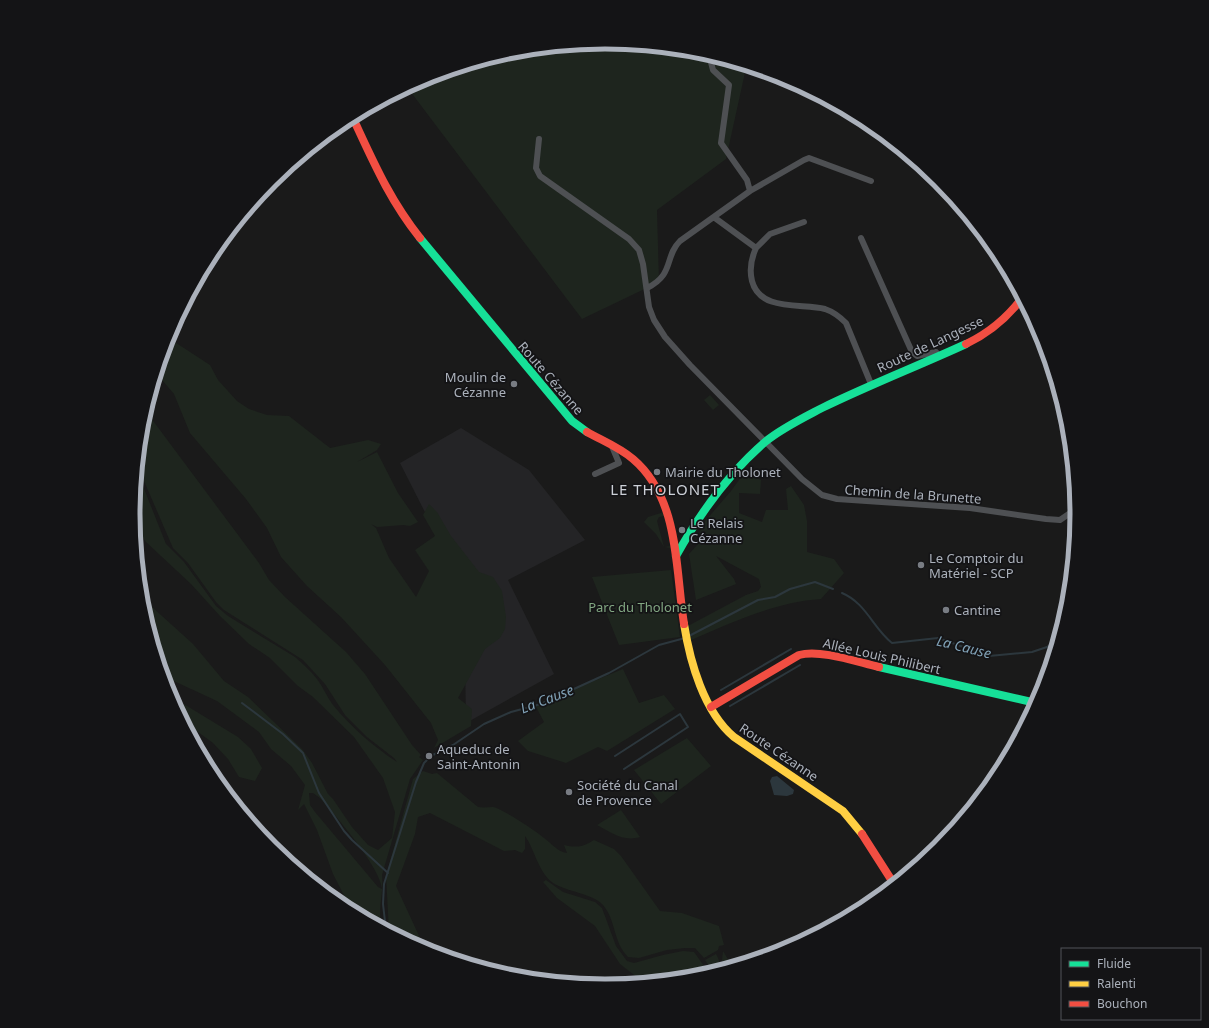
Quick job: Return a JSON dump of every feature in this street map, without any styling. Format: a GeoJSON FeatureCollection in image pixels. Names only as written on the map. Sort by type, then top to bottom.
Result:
{"type":"FeatureCollection","features":[{"type":"Feature","properties":{"kind":"street"},"geometry":{"type":"LineString","coordinates":[[711,62],[713,70],[729,86],[721,143],[747,180],[750,192]]}},
{"type":"Feature","properties":{"kind":"street","name":"Route Cézanne"},"geometry":{"type":"LineString","coordinates":[[355,122],[385,188],[404,218],[572,421],[580,428],[611,444],[635,459],[660,492],[666,507],[676,556],[685,639],[697,681],[721,725],[729,733],[843,811],[857,826],[892,880]]}},
{"type":"Feature","properties":{"kind":"street","name":"Chemin de la Brunette"},"geometry":{"type":"LineString","coordinates":[[539,139],[536,168],[538,173],[565,195],[635,244],[643,264],[651,314],[665,337],[690,365],[802,479],[822,495],[832,499],[970,508],[1053,520],[1060,520],[1070,513]]}},
{"type":"Feature","properties":{"kind":"street"},"geometry":{"type":"LineString","coordinates":[[647,288],[662,278],[668,268],[677,244],[750,192],[804,160],[809,158],[871,181]]}},
{"type":"Feature","properties":{"kind":"street"},"geometry":{"type":"LineString","coordinates":[[715,218],[756,248]]}},
{"type":"Feature","properties":{"kind":"street"},"geometry":{"type":"LineString","coordinates":[[804,222],[770,234],[756,248],[752,257],[751,275],[758,293],[773,302],[821,308],[838,316],[848,327],[871,384]]}},
{"type":"Feature","properties":{"kind":"street"},"geometry":{"type":"LineString","coordinates":[[861,238],[912,352],[917,356],[936,352],[938,355]]}},
{"type":"Feature","properties":{"kind":"street","name":"Route de Langesse"},"geometry":{"type":"LineString","coordinates":[[676,556],[687,537],[727,483],[766,441],[792,424],[860,389],[962,344],[1000,324],[1019,303]]}},
{"type":"Feature","properties":{"kind":"street"},"geometry":{"type":"LineString","coordinates":[[595,474],[619,463],[611,444]]}},
{"type":"Feature","properties":{"kind":"street","name":"Allée Louis Philibert"},"geometry":{"type":"LineString","coordinates":[[711,707],[799,655],[806,653],[830,656],[1030,702]]}},
{"type":"Feature","properties":{"kind":"shaded area"},"geometry":{"type":"Polygon","coordinates":[[[461,428],[529,470],[585,540],[508,580],[554,674],[466,723],[464,589],[400,463],[461,428]]]}},
{"type":"Feature","properties":{"kind":"shaded area"},"geometry":{"type":"Polygon","coordinates":[[[777,776],[794,790],[793,794],[787,796],[774,795],[770,781],[772,777],[777,776]]]}},
{"type":"Feature","properties":{"kind":"green space"},"geometry":{"type":"Polygon","coordinates":[[[574,50],[635,50],[665,53],[695,58],[745,71],[726,159],[657,210],[659,282],[582,319],[411,92],[427,84],[484,65],[544,53],[574,50]]]}},
{"type":"Feature","properties":{"kind":"green space"},"geometry":{"type":"Polygon","coordinates":[[[173,341],[210,365],[218,380],[237,401],[249,409],[267,415],[289,416],[330,448],[368,440],[381,444],[377,450],[357,462],[377,452],[398,493],[418,522],[410,526],[403,525],[377,527],[371,524],[376,528],[389,558],[416,597],[429,571],[415,550],[435,536],[423,515],[429,504],[437,512],[451,536],[479,572],[493,577],[502,591],[506,617],[505,629],[500,638],[485,649],[458,698],[472,709],[471,726],[434,748],[438,740],[431,723],[385,665],[341,617],[307,586],[281,557],[267,528],[246,499],[190,433],[174,394],[160,378],[173,341]]]}},
{"type":"Feature","properties":{"kind":"green space"},"geometry":{"type":"Polygon","coordinates":[[[710,395],[719,405],[713,410],[704,400],[710,395]]]}},
{"type":"Feature","properties":{"kind":"green space"},"geometry":{"type":"Polygon","coordinates":[[[150,416],[259,563],[269,580],[285,597],[346,652],[365,674],[412,745],[421,755],[419,757],[423,760],[410,779],[382,875],[382,889],[380,907],[381,922],[347,902],[333,874],[317,830],[304,804],[298,810],[305,785],[291,766],[271,749],[259,732],[217,701],[170,679],[155,634],[148,603],[193,644],[224,681],[248,697],[302,749],[312,763],[328,794],[352,827],[368,845],[378,850],[392,838],[395,812],[383,778],[354,737],[313,697],[298,686],[270,658],[249,644],[220,616],[191,584],[146,542],[140,534],[140,480],[166,544],[184,562],[216,606],[228,616],[295,657],[315,676],[333,705],[347,721],[371,743],[397,762],[367,737],[345,715],[325,684],[303,660],[224,610],[216,602],[188,563],[173,548],[141,474],[150,416]],[[309,793],[310,805],[315,812],[378,887],[382,889],[374,868],[366,855],[320,798],[313,793],[309,793]]]}},
{"type":"Feature","properties":{"kind":"green space"},"geometry":{"type":"Polygon","coordinates":[[[744,473],[761,480],[760,494],[739,493],[739,513],[762,522],[766,510],[788,510],[786,489],[791,486],[804,505],[807,521],[807,552],[834,559],[844,573],[821,599],[787,604],[754,614],[689,641],[686,627],[746,595],[758,591],[761,587],[759,579],[716,556],[734,579],[736,584],[696,600],[689,554],[698,544],[701,526],[731,491],[744,473]]]}},
{"type":"Feature","properties":{"kind":"green space"},"geometry":{"type":"Polygon","coordinates":[[[664,512],[665,516],[659,517],[657,521],[664,547],[656,534],[644,522],[648,517],[664,512]]]}},
{"type":"Feature","properties":{"kind":"green space","name":"Parc du Tholonet"},"geometry":{"type":"Polygon","coordinates":[[[671,570],[680,637],[619,645],[592,577],[671,570]]]}},
{"type":"Feature","properties":{"kind":"green space"},"geometry":{"type":"Polygon","coordinates":[[[623,669],[639,703],[664,695],[675,709],[607,751],[598,747],[566,763],[528,751],[518,741],[544,722],[535,705],[623,669]]]}},
{"type":"Feature","properties":{"kind":"green space"},"geometry":{"type":"Polygon","coordinates":[[[179,701],[238,737],[251,749],[262,768],[255,781],[239,777],[228,759],[213,743],[191,727],[179,701]]]}},
{"type":"Feature","properties":{"kind":"green space"},"geometry":{"type":"Polygon","coordinates":[[[687,738],[711,766],[661,804],[634,770],[687,738]]]}},
{"type":"Feature","properties":{"kind":"green space"},"geometry":{"type":"Polygon","coordinates":[[[423,771],[432,774],[437,773],[478,807],[497,808],[535,831],[564,852],[567,853],[564,845],[580,846],[594,840],[614,849],[621,856],[660,911],[682,913],[719,926],[724,945],[719,946],[718,950],[704,958],[695,948],[667,950],[639,958],[628,957],[620,945],[610,917],[603,905],[593,898],[565,889],[553,883],[540,867],[525,836],[525,849],[522,853],[515,850],[504,851],[430,813],[418,817],[415,834],[396,886],[422,942],[389,926],[386,876],[413,779],[423,771]]]}},
{"type":"Feature","properties":{"kind":"green space"},"geometry":{"type":"Polygon","coordinates":[[[621,810],[640,837],[623,838],[597,825],[621,810]]]}},
{"type":"Feature","properties":{"kind":"green space"},"geometry":{"type":"Polygon","coordinates":[[[546,880],[563,892],[595,902],[602,908],[616,946],[627,961],[634,963],[683,951],[694,952],[705,968],[665,975],[638,978],[620,964],[595,926],[557,898],[543,882],[546,880]]]}},
{"type":"Feature","properties":{"kind":"green space"},"geometry":{"type":"Polygon","coordinates":[[[723,951],[729,962],[722,964],[723,951]]]}},
{"type":"Feature","properties":{"kind":"green space"},"geometry":{"type":"Polygon","coordinates":[[[716,954],[719,964],[709,967],[705,960],[716,954]]]}},
{"type":"Feature","properties":{"kind":"waterway","name":"La Cause"},"geometry":{"type":"LineString","coordinates":[[689,636],[758,600],[775,597],[790,589],[815,582],[833,589]]}},
{"type":"Feature","properties":{"kind":"waterway","name":"La Cause"},"geometry":{"type":"LineString","coordinates":[[842,593],[857,603],[885,637],[892,643],[938,638],[989,656],[1032,652],[1051,644]]}},
{"type":"Feature","properties":{"kind":"waterway","name":"La Cause"},"geometry":{"type":"LineString","coordinates":[[385,924],[383,904],[384,884],[416,782],[424,763],[431,756],[453,745],[484,724],[511,712],[541,704],[609,673],[659,645],[685,638]]}},
{"type":"Feature","properties":{"kind":"waterway"},"geometry":{"type":"LineString","coordinates":[[721,690],[791,649]]}},
{"type":"Feature","properties":{"kind":"waterway"},"geometry":{"type":"LineString","coordinates":[[730,706],[800,665]]}},
{"type":"Feature","properties":{"kind":"waterway"},"geometry":{"type":"LineString","coordinates":[[242,703],[283,734],[303,753],[319,793],[344,831],[388,873]]}},
{"type":"Feature","properties":{"kind":"waterway"},"geometry":{"type":"LineString","coordinates":[[615,756],[680,714],[688,727],[624,769]]}},
{"type":"Feature","properties":{"kind":"traffic: fast"},"geometry":{"type":"LineString","coordinates":[[420,238],[572,421],[587,432]]}},
{"type":"Feature","properties":{"kind":"traffic: fast"},"geometry":{"type":"LineString","coordinates":[[676,556],[705,510],[727,481],[752,454],[778,432],[822,408],[858,391],[966,344]]}},
{"type":"Feature","properties":{"kind":"traffic: fast"},"geometry":{"type":"LineString","coordinates":[[879,667],[1030,702]]}},
{"type":"Feature","properties":{"kind":"traffic: slow"},"geometry":{"type":"LineString","coordinates":[[684,624],[690,654],[700,685],[714,714],[723,727],[734,737],[843,811],[862,834]]}},
{"type":"Feature","properties":{"kind":"traffic: jam"},"geometry":{"type":"LineString","coordinates":[[355,122],[390,194],[420,238]]}},
{"type":"Feature","properties":{"kind":"traffic: jam"},"geometry":{"type":"LineString","coordinates":[[966,344],[997,324],[1019,302]]}},
{"type":"Feature","properties":{"kind":"traffic: jam"},"geometry":{"type":"LineString","coordinates":[[587,432],[617,448],[633,459],[648,475],[660,494],[673,536],[684,624]]}},
{"type":"Feature","properties":{"kind":"traffic: jam"},"geometry":{"type":"LineString","coordinates":[[711,707],[799,655],[828,655],[879,667]]}},
{"type":"Feature","properties":{"kind":"traffic: jam"},"geometry":{"type":"LineString","coordinates":[[862,834],[892,880]]}},
{"type":"Feature","properties":{"kind":"place","name":"Moulin de Cézanne"},"geometry":{"type":"Point","coordinates":[514,384]}},
{"type":"Feature","properties":{"kind":"place","name":"Mairie du Tholonet"},"geometry":{"type":"Point","coordinates":[657,472]}},
{"type":"Feature","properties":{"kind":"place","name":"Le Relais Cézanne"},"geometry":{"type":"Point","coordinates":[682,530]}},
{"type":"Feature","properties":{"kind":"place","name":"Le Comptoir du Matériel - SCP"},"geometry":{"type":"Point","coordinates":[921,565]}},
{"type":"Feature","properties":{"kind":"place","name":"Cantine"},"geometry":{"type":"Point","coordinates":[946,610]}},
{"type":"Feature","properties":{"kind":"place","name":"Aqueduc de Saint-Antonin"},"geometry":{"type":"Point","coordinates":[429,756]}},
{"type":"Feature","properties":{"kind":"place","name":"Société du Canal de Provence"},"geometry":{"type":"Point","coordinates":[569,792]}},
{"type":"Feature","properties":{"kind":"district","name":"LE THOLONET"},"geometry":{"type":"Point","coordinates":[665,490]}}]}
